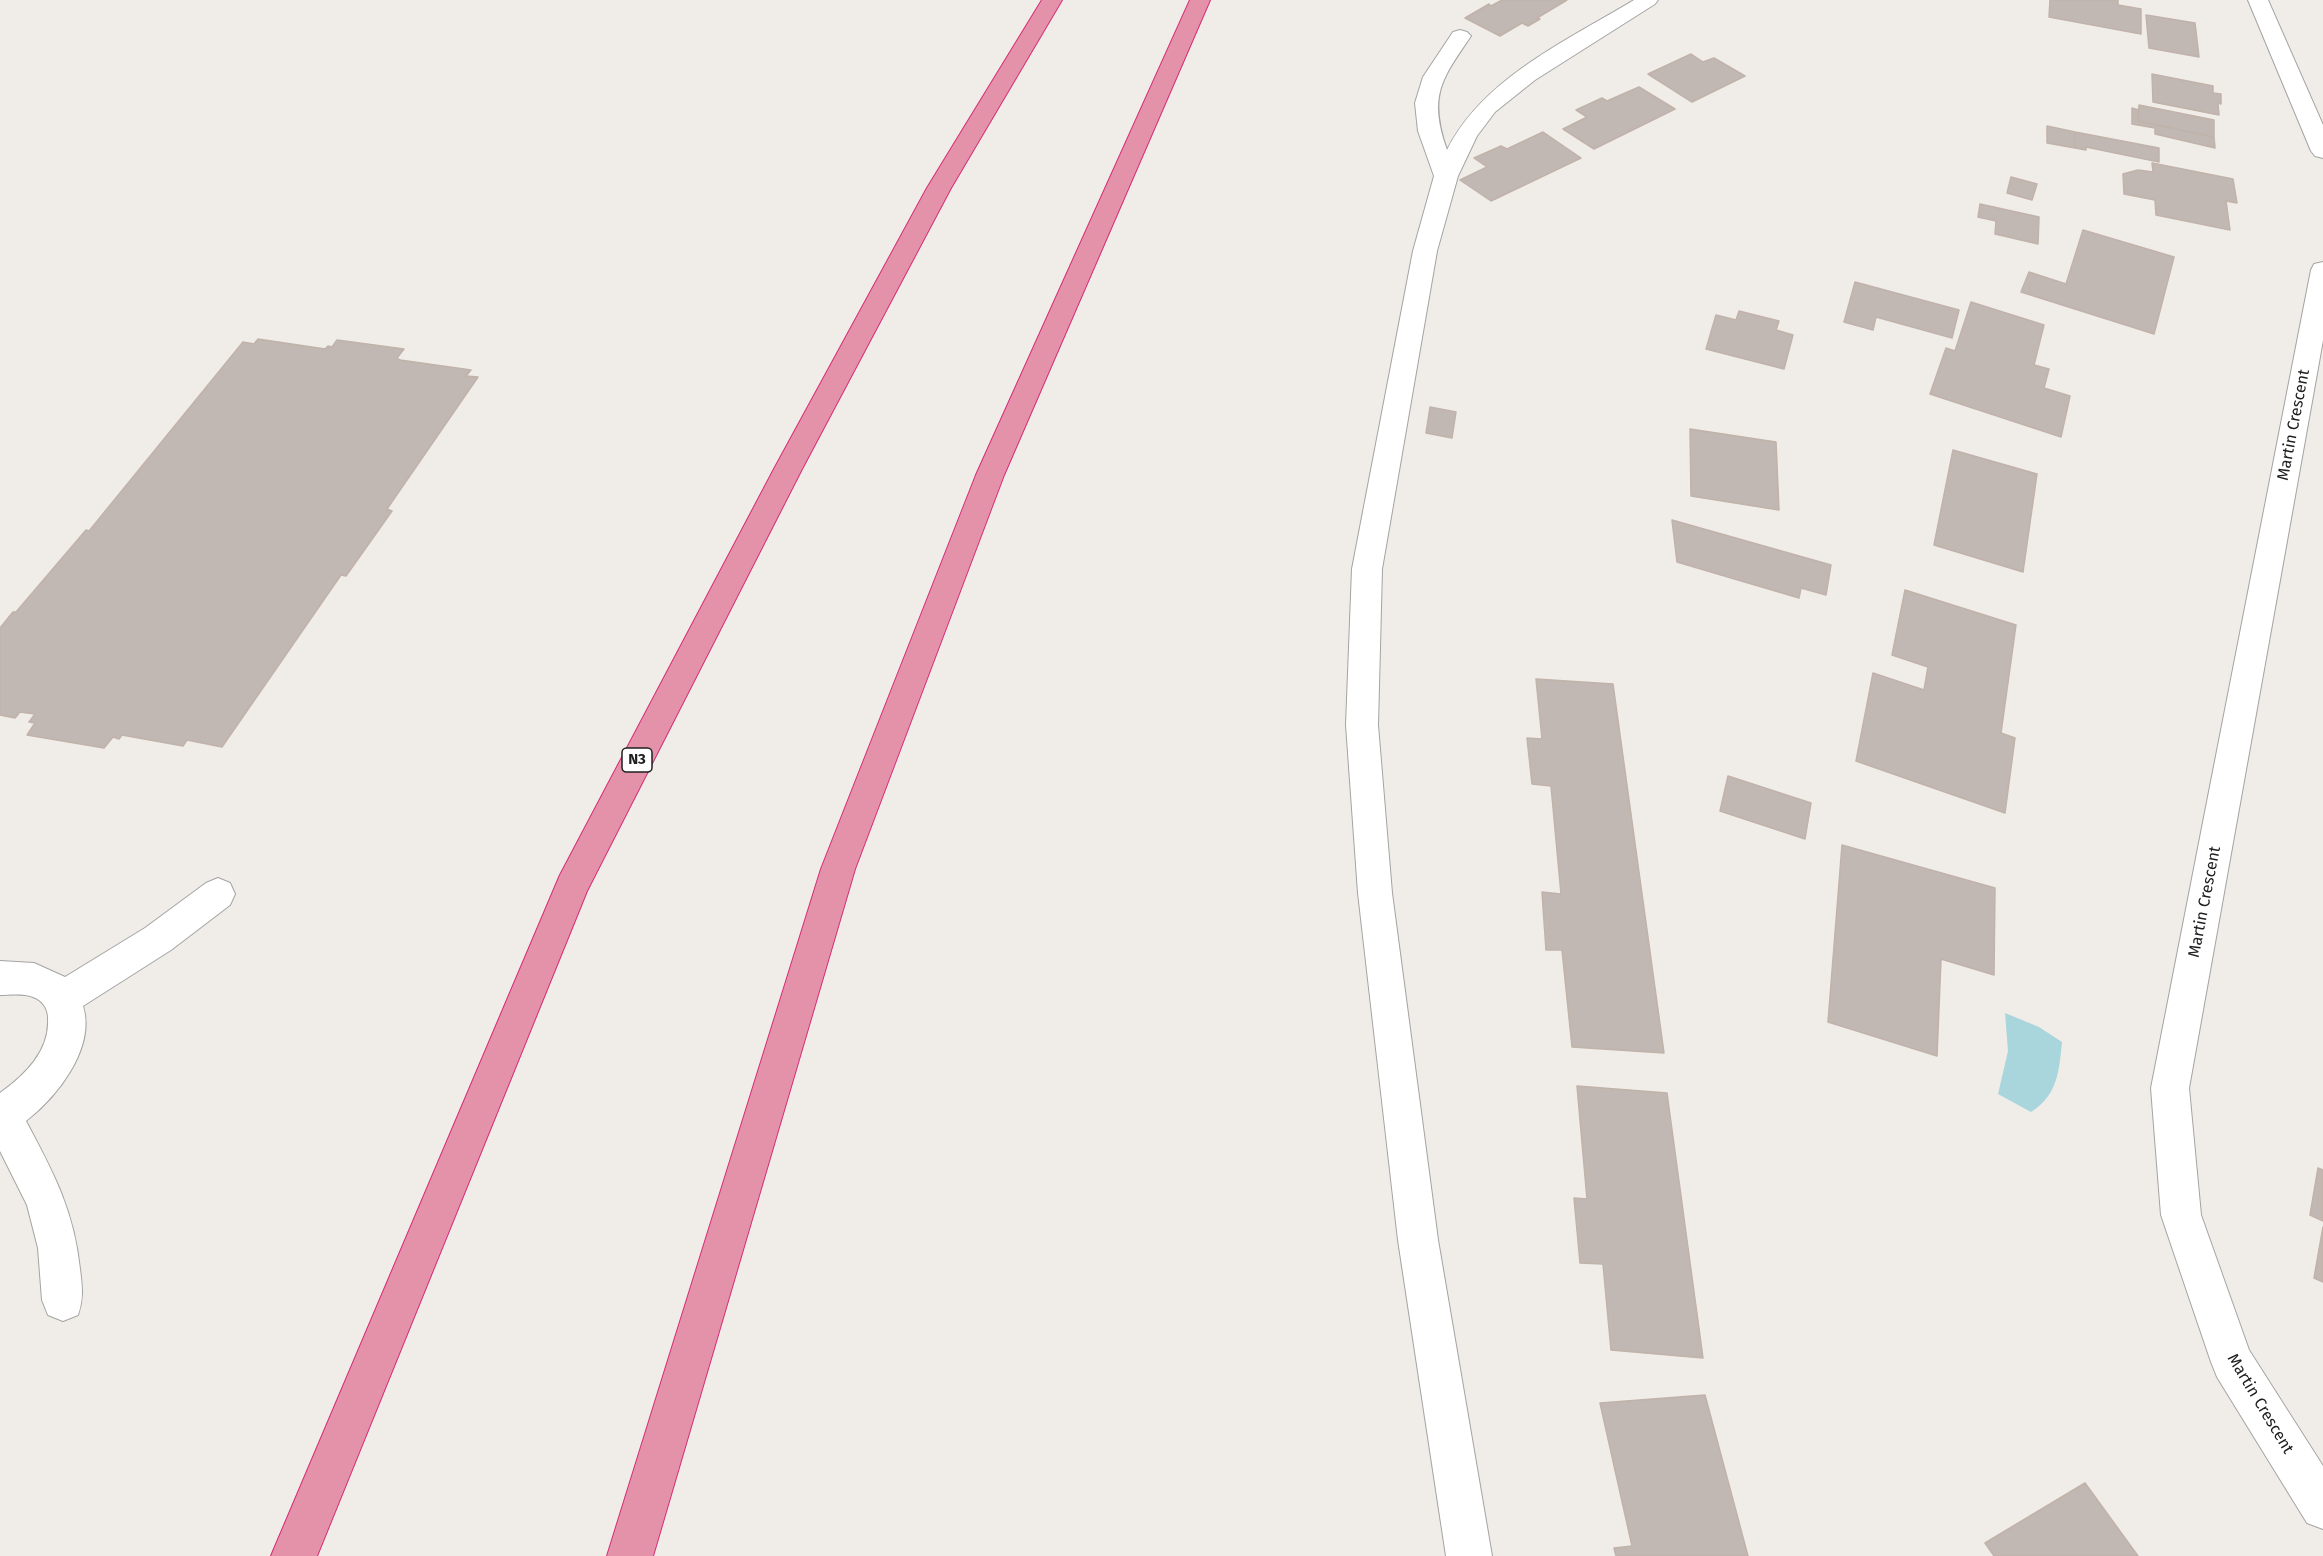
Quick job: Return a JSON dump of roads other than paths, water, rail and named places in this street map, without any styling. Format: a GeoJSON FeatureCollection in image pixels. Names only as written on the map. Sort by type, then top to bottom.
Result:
{"type":"FeatureCollection","features":[{"type":"Feature","properties":{"kind":"highway","name":"N3"},"geometry":{"type":"LineString","coordinates":[[294,1556],[572,886],[788,469],[939,188],[1052,0]]}},
{"type":"Feature","properties":{"kind":"highway"},"geometry":{"type":"LineString","coordinates":[[630,1556],[838,869],[990,475],[1200,0]]}},
{"type":"Feature","properties":{"kind":"street"},"geometry":{"type":"LineString","coordinates":[[1469,1556],[1417,1228],[1375,892],[1362,725],[1366,569],[1425,251],[1446,176],[1466,135],[1487,107],[1527,75],[1648,0]]}},
{"type":"Feature","properties":{"kind":"street"},"geometry":{"type":"LineString","coordinates":[[2258,0],[2323,151]]}},
{"type":"Feature","properties":{"kind":"street"},"geometry":{"type":"LineString","coordinates":[[1446,176],[1430,129],[1426,102],[1437,70],[1460,36]]}},
{"type":"Feature","properties":{"kind":"street","name":"Martin Crescent"},"geometry":{"type":"LineString","coordinates":[[2323,270],[2170,1088],[2181,1215],[2232,1362],[2323,1507]]}},
{"type":"Feature","properties":{"kind":"street"},"geometry":{"type":"LineString","coordinates":[[61,999],[158,939],[218,894]]}},
{"type":"Feature","properties":{"kind":"street"},"geometry":{"type":"LineString","coordinates":[[0,978],[26,977],[48,984],[61,999],[68,1018],[64,1043],[51,1070],[30,1094],[1,1116],[46,1200],[58,1248],[63,1300]]}},
{"type":"Feature","properties":{"kind":"water"},"geometry":{"type":"Polygon","coordinates":[[[2005,1013],[2039,1027],[2062,1042],[2056,1081],[2047,1098],[2031,1112],[1998,1094],[2008,1051],[2005,1013]]]}}]}
